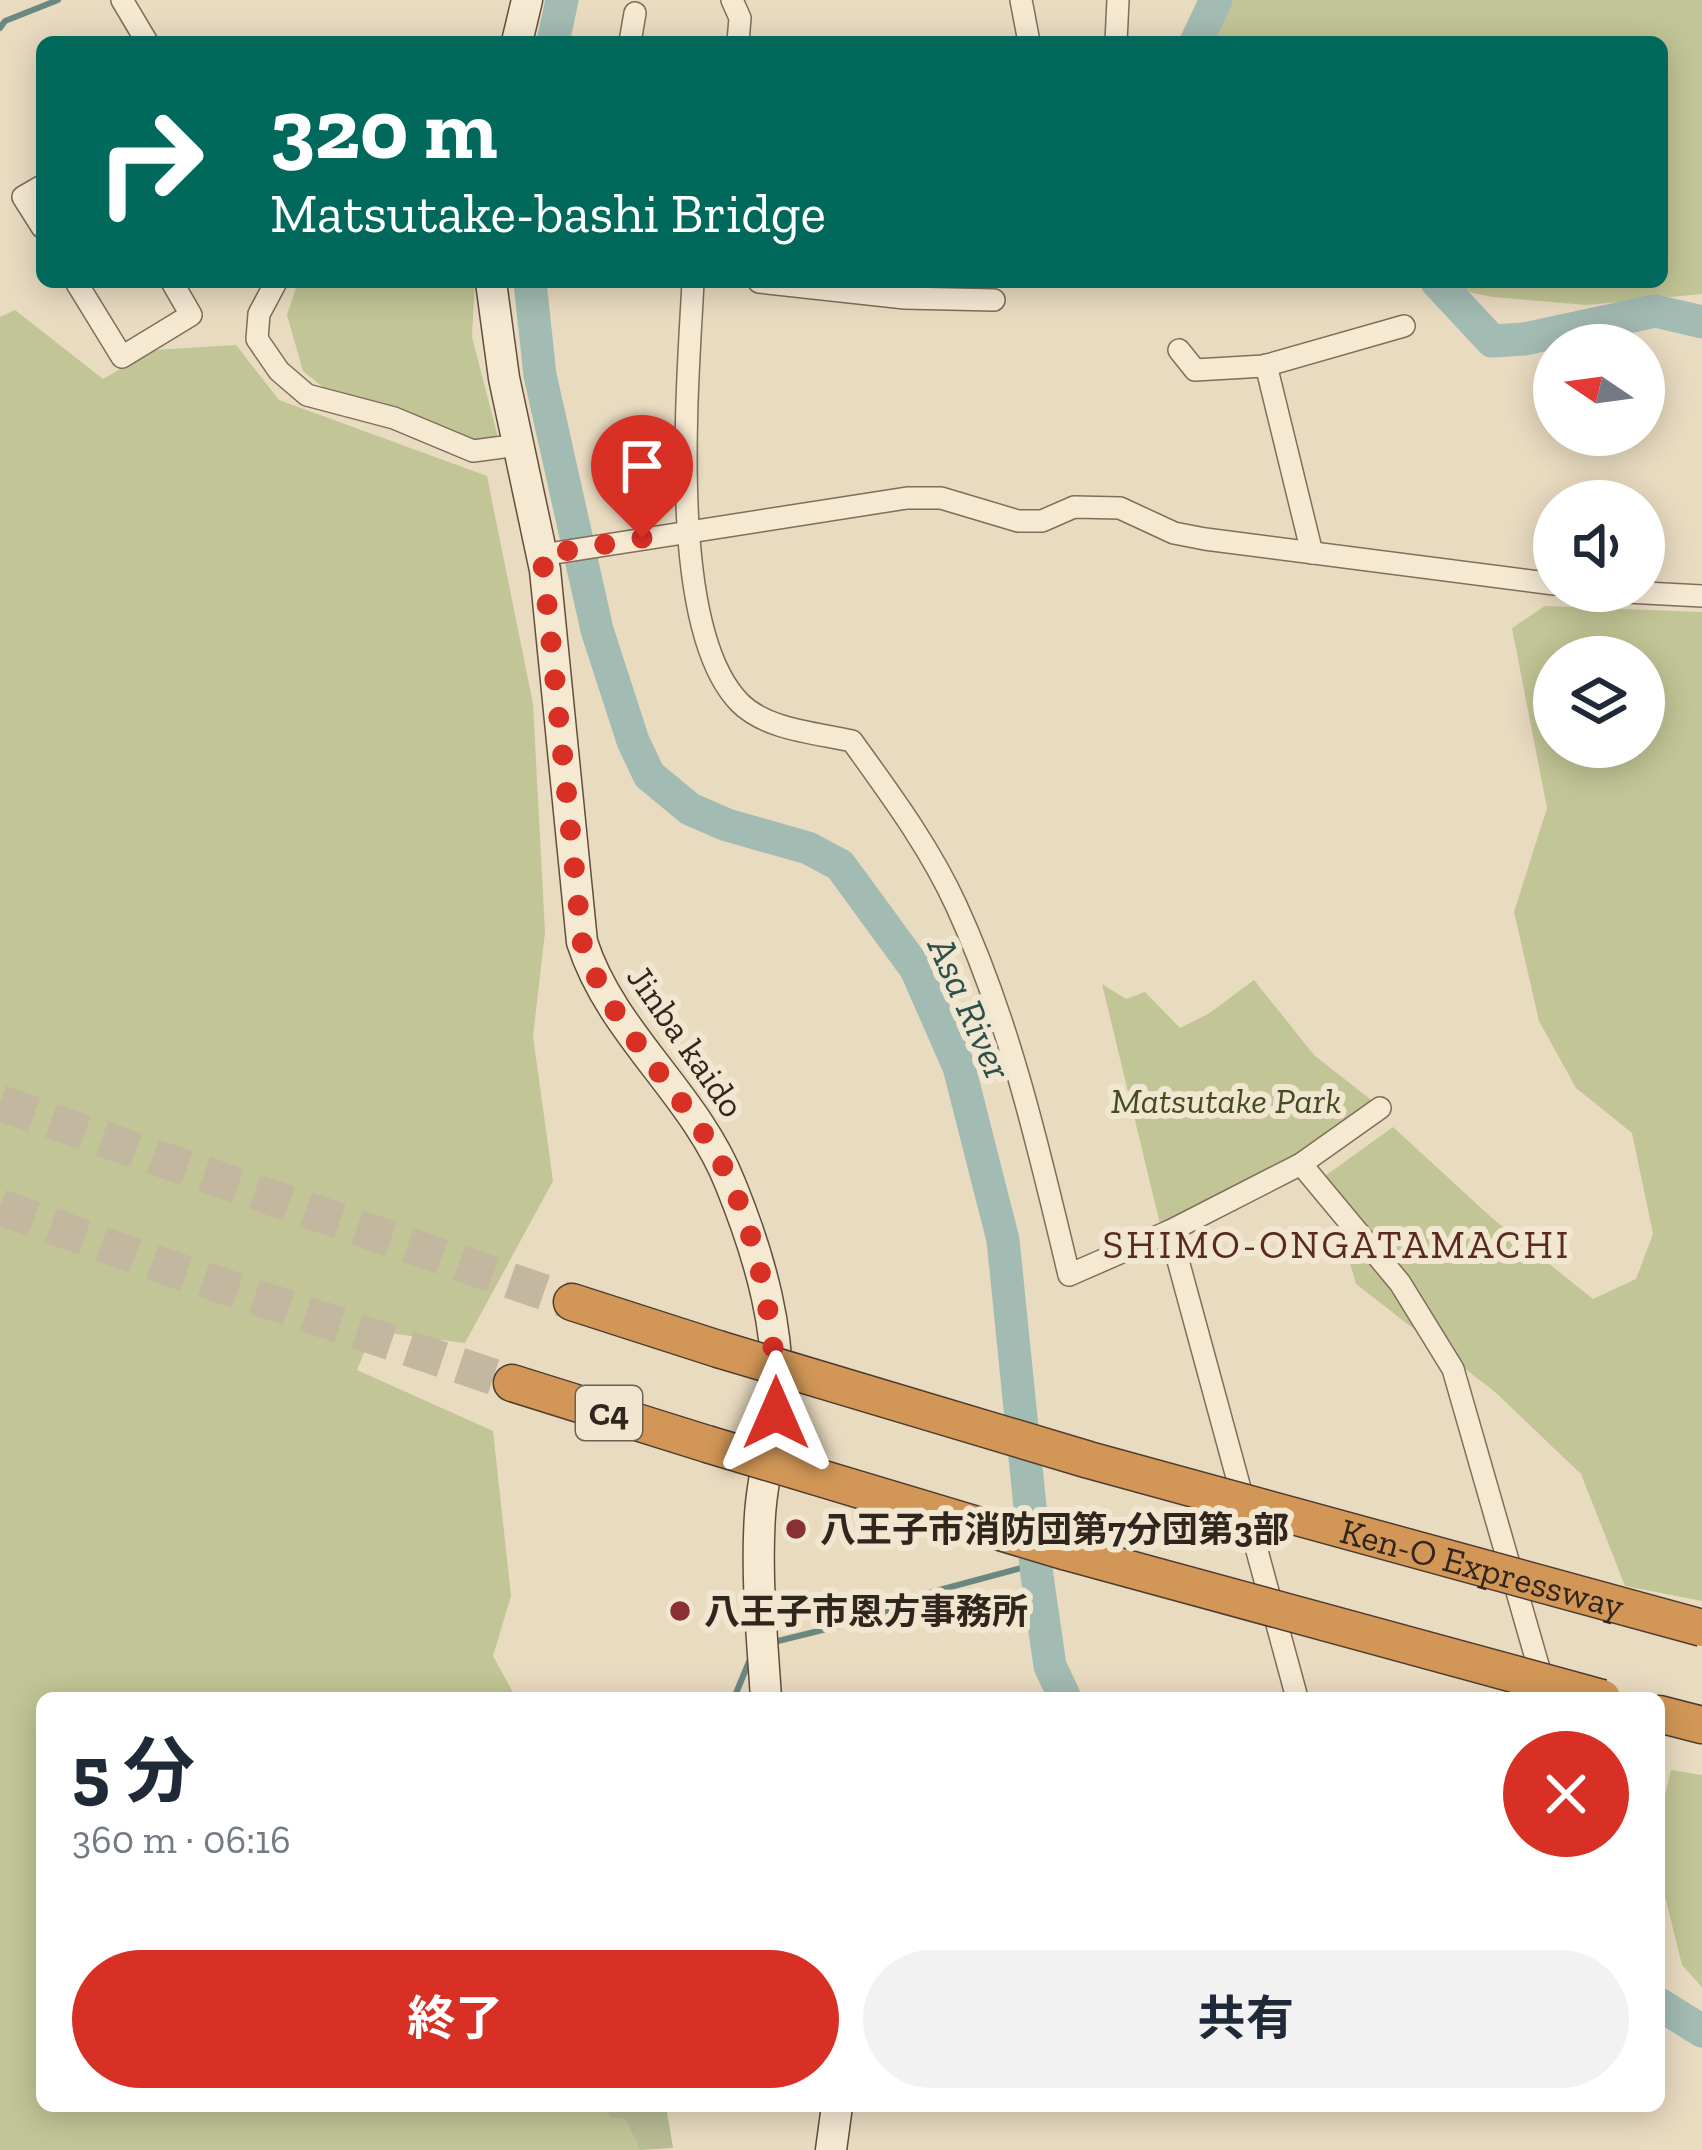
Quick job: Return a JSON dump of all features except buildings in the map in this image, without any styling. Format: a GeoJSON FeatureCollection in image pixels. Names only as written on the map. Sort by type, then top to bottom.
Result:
{"type":"FeatureCollection","features":[{"type":"Feature","properties":{"kind":"highway","name":"Ken-O Expressway"},"geometry":{"type":"LineString","coordinates":[[572,1302],[1089,1460],[1702,1628]]}},
{"type":"Feature","properties":{"kind":"highway","name":"C4"},"geometry":{"type":"LineString","coordinates":[[512,1383],[1067,1552],[1580,1692]]}},
{"type":"Feature","properties":{"kind":"highway"},"geometry":{"type":"LineString","coordinates":[[1665,1716],[1702,1725]]}},
{"type":"Feature","properties":{"kind":"main road"},"geometry":{"type":"LineString","coordinates":[[518,36],[526,0]]}},
{"type":"Feature","properties":{"kind":"main road","name":"Jinba kaido"},"geometry":{"type":"LineString","coordinates":[[492,288],[496,338],[518,445],[548,553],[582,942],[592,974],[610,1004],[718,1156],[767,1298],[775,1340],[776,1385],[759,1528],[766,1692]]}},
{"type":"Feature","properties":{"kind":"main road"},"geometry":{"type":"LineString","coordinates":[[830,2150],[836,2112]]}},
{"type":"Feature","properties":{"kind":"street"},"geometry":{"type":"LineString","coordinates":[[122,0],[143,36]]}},
{"type":"Feature","properties":{"kind":"street"},"geometry":{"type":"LineString","coordinates":[[732,0],[740,17],[738,36]]}},
{"type":"Feature","properties":{"kind":"street"},"geometry":{"type":"LineString","coordinates":[[1021,0],[1028,36]]}},
{"type":"Feature","properties":{"kind":"street"},"geometry":{"type":"LineString","coordinates":[[1116,36],[1118,0]]}},
{"type":"Feature","properties":{"kind":"street"},"geometry":{"type":"LineString","coordinates":[[631,36],[635,13]]}},
{"type":"Feature","properties":{"kind":"street"},"geometry":{"type":"LineString","coordinates":[[36,189],[23,197],[36,218]]}},
{"type":"Feature","properties":{"kind":"street"},"geometry":{"type":"LineString","coordinates":[[80,288],[122,357],[191,315],[175,288]]}},
{"type":"Feature","properties":{"kind":"street"},"geometry":{"type":"LineString","coordinates":[[273,288],[259,314],[257,339],[279,371],[307,395],[394,418],[473,451],[518,445]]}},
{"type":"Feature","properties":{"kind":"street"},"geometry":{"type":"LineString","coordinates":[[693,288],[684,454],[689,533],[703,628],[730,689],[753,714],[852,741],[916,830],[956,905],[1023,1092],[1069,1275],[1170,1231],[1301,1164],[1380,1108]]}},
{"type":"Feature","properties":{"kind":"street"},"geometry":{"type":"LineString","coordinates":[[814,288],[905,298],[994,300]]}},
{"type":"Feature","properties":{"kind":"street"},"geometry":{"type":"LineString","coordinates":[[1179,350],[1195,370],[1266,365],[1404,326]]}},
{"type":"Feature","properties":{"kind":"street"},"geometry":{"type":"LineString","coordinates":[[1266,365],[1312,554]]}},
{"type":"Feature","properties":{"kind":"street"},"geometry":{"type":"LineString","coordinates":[[548,553],[907,498],[941,498],[1018,521],[1042,521],[1074,507],[1120,508],[1174,533],[1533,581]]}},
{"type":"Feature","properties":{"kind":"street"},"geometry":{"type":"LineString","coordinates":[[1665,594],[1702,596]]}},
{"type":"Feature","properties":{"kind":"street"},"geometry":{"type":"LineString","coordinates":[[1301,1164],[1400,1283],[1453,1369],[1545,1692]]}},
{"type":"Feature","properties":{"kind":"street"},"geometry":{"type":"LineString","coordinates":[[1170,1231],[1295,1692]]}},
{"type":"Feature","properties":{"kind":"green space"},"geometry":{"type":"Polygon","coordinates":[[[1198,0],[1702,0],[1702,294],[1587,305],[1449,288],[1668,288],[1668,36],[1201,36],[1198,0]]]}},
{"type":"Feature","properties":{"kind":"green space"},"geometry":{"type":"Polygon","coordinates":[[[296,288],[475,288],[472,337],[499,441],[468,442],[380,403],[329,392],[303,371],[287,315],[296,288]]]}},
{"type":"Feature","properties":{"kind":"green space"},"geometry":{"type":"Polygon","coordinates":[[[15,310],[103,379],[153,350],[236,345],[279,400],[487,476],[533,704],[545,932],[533,1036],[553,1181],[465,1343],[373,1331],[357,1370],[493,1431],[511,1596],[493,1656],[513,1692],[36,1692],[36,2112],[608,2112],[610,2118],[625,2119],[640,2150],[0,2150],[0,317],[15,310]]]}},
{"type":"Feature","properties":{"kind":"green space"},"geometry":{"type":"Polygon","coordinates":[[[1536,612],[1702,612],[1702,1601],[1625,1586],[1581,1474],[1495,1392],[1356,1284],[1325,1176],[1393,1127],[1492,1218],[1593,1299],[1636,1279],[1653,1234],[1632,1133],[1576,1088],[1539,1021],[1514,912],[1547,808],[1539,768],[1665,768],[1665,636],[1533,636],[1533,736],[1512,628],[1536,612]]]}},
{"type":"Feature","properties":{"kind":"green space","name":"Matsutake Park"},"geometry":{"type":"Polygon","coordinates":[[[1254,980],[1314,1055],[1375,1103],[1298,1159],[1161,1228],[1102,984],[1126,999],[1145,992],[1180,1028],[1254,980]]]}},
{"type":"Feature","properties":{"kind":"green space"},"geometry":{"type":"Polygon","coordinates":[[[1671,1770],[1702,1775],[1702,1987],[1682,1965],[1665,1896],[1665,1795],[1671,1770]]]}},
{"type":"Feature","properties":{"kind":"green space"},"geometry":{"type":"Polygon","coordinates":[[[608,2112],[667,2112],[673,2148],[640,2150],[625,2119],[610,2118],[608,2112]]]}},
{"type":"Feature","properties":{"kind":"waterway"},"geometry":{"type":"LineString","coordinates":[[0,28],[5,21],[58,0]]}},
{"type":"Feature","properties":{"kind":"waterway","name":"Asa River"},"geometry":{"type":"LineString","coordinates":[[554,36],[562,0]]}},
{"type":"Feature","properties":{"kind":"waterway"},"geometry":{"type":"LineString","coordinates":[[1199,36],[1216,0]]}},
{"type":"Feature","properties":{"kind":"waterway","name":"Asa River"},"geometry":{"type":"LineString","coordinates":[[531,288],[540,375],[597,630],[649,775],[690,809],[808,848],[840,865],[916,969],[959,1067],[1003,1240],[1037,1576],[1050,1666],[1062,1692]]}},
{"type":"Feature","properties":{"kind":"waterway"},"geometry":{"type":"LineString","coordinates":[[1443,288],[1492,341],[1524,339],[1655,311],[1702,322]]}},
{"type":"Feature","properties":{"kind":"waterway"},"geometry":{"type":"LineString","coordinates":[[778,1641],[871,1618],[917,1596],[1036,1564]]}},
{"type":"Feature","properties":{"kind":"waterway"},"geometry":{"type":"LineString","coordinates":[[736,1692],[751,1657]]}},
{"type":"Feature","properties":{"kind":"waterway","name":"Asa River"},"geometry":{"type":"LineString","coordinates":[[1665,2008],[1702,2031]]}},
{"type":"Feature","properties":{"kind":"tunnel"},"geometry":{"type":"LineString","coordinates":[[0,1103],[572,1302]]}},
{"type":"Feature","properties":{"kind":"tunnel"},"geometry":{"type":"LineString","coordinates":[[0,1207],[512,1383]]}},
{"type":"Feature","properties":{"kind":"place","name":"八王子市消防団第7分団第3部"},"geometry":{"type":"Point","coordinates":[796,1529]}},
{"type":"Feature","properties":{"kind":"place","name":"八王子市恩方事務所"},"geometry":{"type":"Point","coordinates":[680,1611]}},
{"type":"Feature","properties":{"kind":"district","name":"SHIMO-ONGATAMACHI"},"geometry":{"type":"Point","coordinates":[1337,1244]}},
{"type":"Feature","properties":{"kind":"route"},"geometry":{"type":"LineString","coordinates":[[642,538],[542,555],[582,942],[592,974],[610,1004],[704,1133],[728,1178],[767,1298],[775,1340],[776,1413]]}}]}
